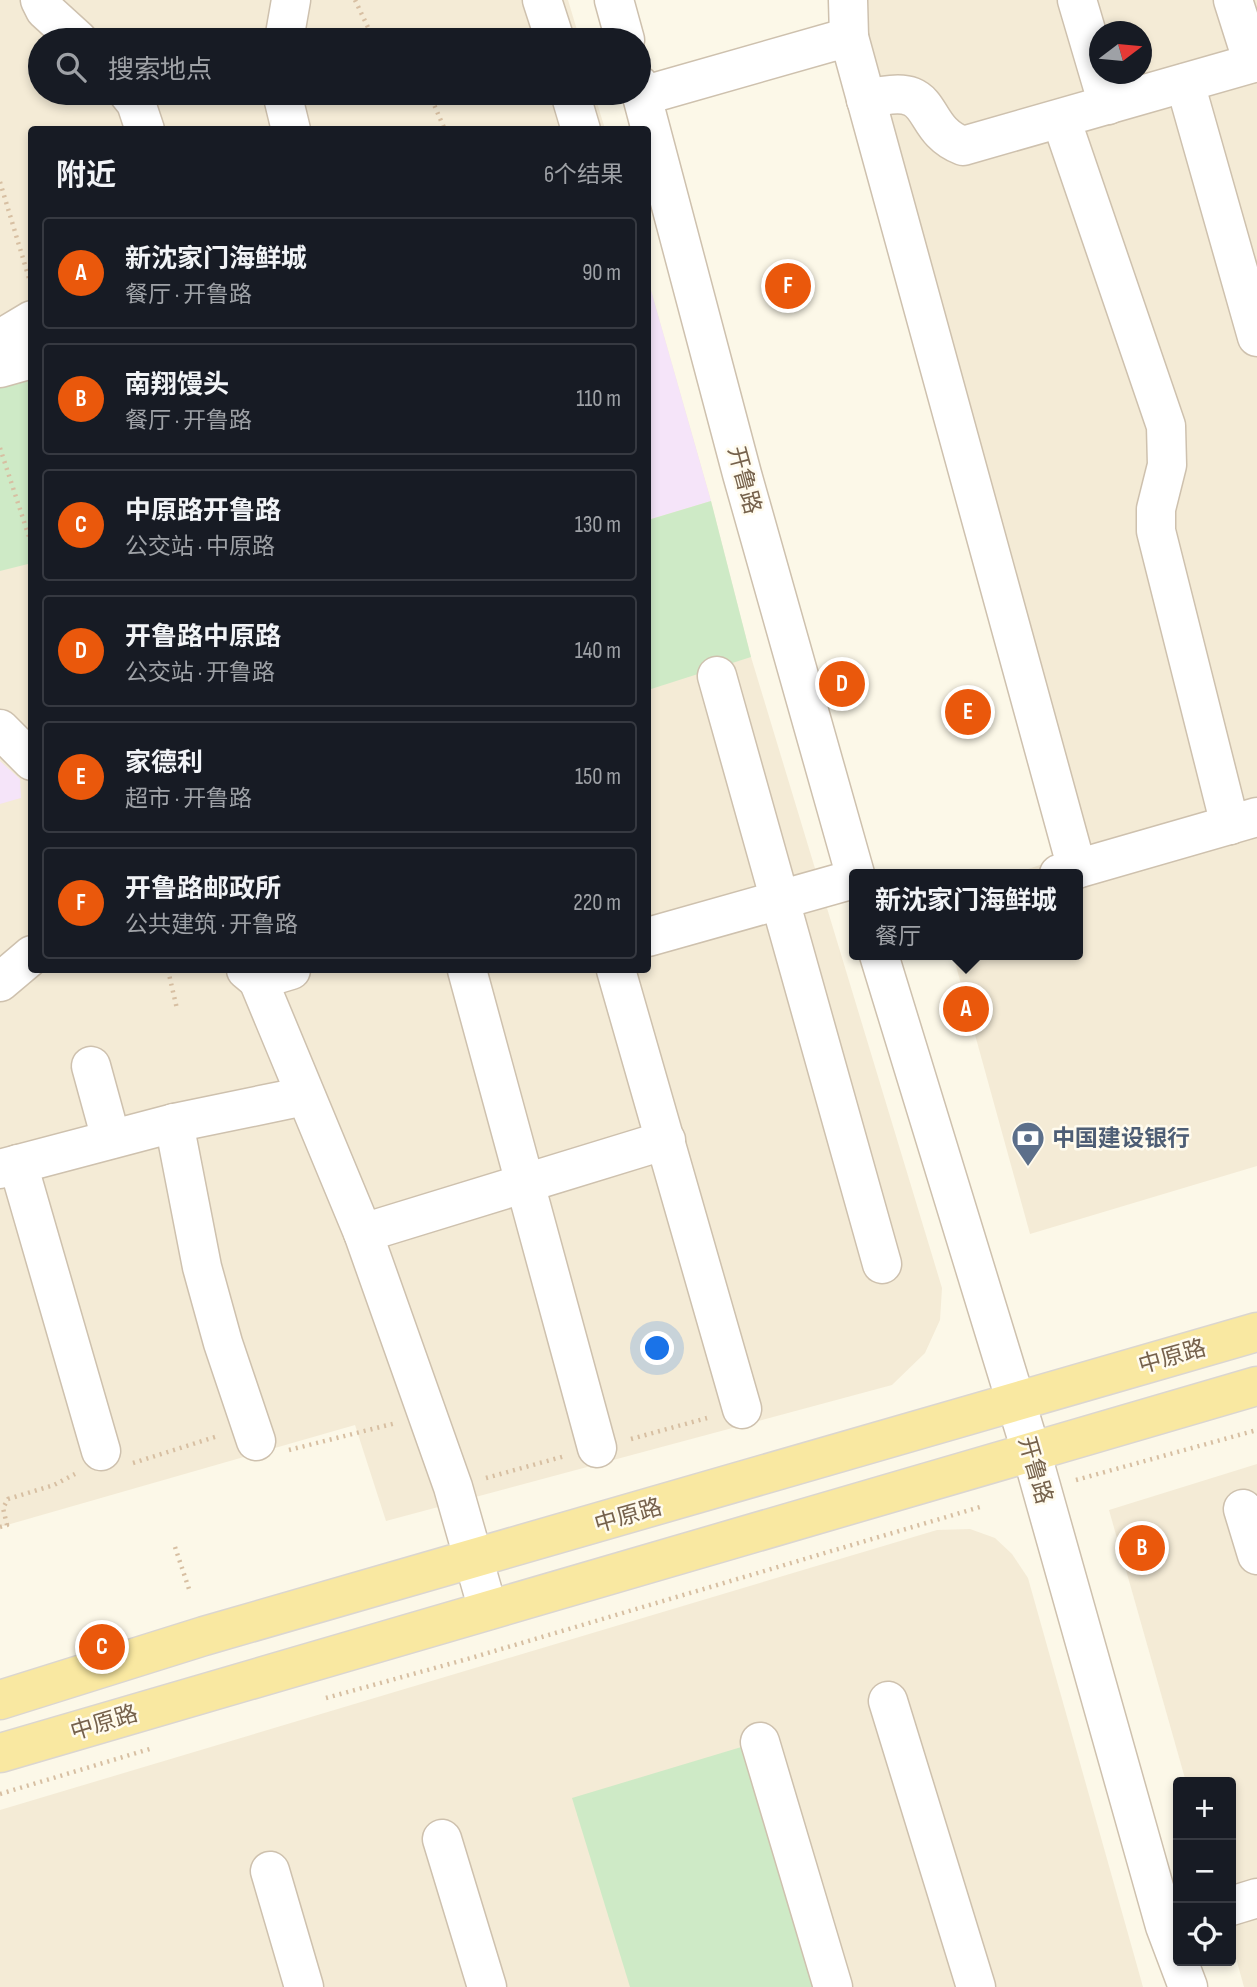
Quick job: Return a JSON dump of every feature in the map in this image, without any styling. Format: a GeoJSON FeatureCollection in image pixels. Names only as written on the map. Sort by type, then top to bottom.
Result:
{"type":"FeatureCollection","features":[{"type":"Feature","properties":{"kind":"main road","name":"中原路"},"geometry":{"type":"LineString","coordinates":[[0,1700],[204,1636],[1257,1332]]}},
{"type":"Feature","properties":{"kind":"main road","name":"中原路"},"geometry":{"type":"LineString","coordinates":[[0,1753],[1257,1386]]}},
{"type":"Feature","properties":{"kind":"street"},"geometry":{"type":"LineString","coordinates":[[40,0],[45,10],[65,28]]}},
{"type":"Feature","properties":{"kind":"street"},"geometry":{"type":"LineString","coordinates":[[286,28],[291,0]]}},
{"type":"Feature","properties":{"kind":"street"},"geometry":{"type":"LineString","coordinates":[[542,0],[551,28]]}},
{"type":"Feature","properties":{"kind":"street"},"geometry":{"type":"LineString","coordinates":[[614,0],[622,28]]}},
{"type":"Feature","properties":{"kind":"street"},"geometry":{"type":"LineString","coordinates":[[1077,0],[1108,105]]}},
{"type":"Feature","properties":{"kind":"street"},"geometry":{"type":"LineString","coordinates":[[866,100],[895,92],[913,95],[948,140],[963,146],[1255,63],[1233,0]]}},
{"type":"Feature","properties":{"kind":"street"},"geometry":{"type":"LineString","coordinates":[[651,87],[849,18],[866,100],[1067,869]]}},
{"type":"Feature","properties":{"kind":"street"},"geometry":{"type":"LineString","coordinates":[[1185,83],[1257,337]]}},
{"type":"Feature","properties":{"kind":"street"},"geometry":{"type":"LineString","coordinates":[[137,105],[144,126]]}},
{"type":"Feature","properties":{"kind":"street"},"geometry":{"type":"LineString","coordinates":[[285,105],[290,126]]}},
{"type":"Feature","properties":{"kind":"street"},"geometry":{"type":"LineString","coordinates":[[573,105],[579,126]]}},
{"type":"Feature","properties":{"kind":"street","name":"开鲁路"},"geometry":{"type":"LineString","coordinates":[[644,105],[649,126]]}},
{"type":"Feature","properties":{"kind":"street"},"geometry":{"type":"LineString","coordinates":[[1061,119],[1166,426],[1167,465],[1156,509],[1156,531],[1244,821],[1078,869]]}},
{"type":"Feature","properties":{"kind":"street","name":"开鲁路"},"geometry":{"type":"LineString","coordinates":[[651,132],[742,474],[853,869]]}},
{"type":"Feature","properties":{"kind":"street"},"geometry":{"type":"LineString","coordinates":[[0,339],[28,322]]}},
{"type":"Feature","properties":{"kind":"street"},"geometry":{"type":"LineString","coordinates":[[0,369],[28,360]]}},
{"type":"Feature","properties":{"kind":"street"},"geometry":{"type":"LineString","coordinates":[[717,676],[882,1264]]}},
{"type":"Feature","properties":{"kind":"street"},"geometry":{"type":"LineString","coordinates":[[0,729],[28,757]]}},
{"type":"Feature","properties":{"kind":"street"},"geometry":{"type":"LineString","coordinates":[[651,936],[849,879]]}},
{"type":"Feature","properties":{"kind":"street"},"geometry":{"type":"LineString","coordinates":[[0,982],[28,958]]}},
{"type":"Feature","properties":{"kind":"street","name":"开鲁路"},"geometry":{"type":"LineString","coordinates":[[881,960],[1031,1451],[1172,1924],[1188,1987]]}},
{"type":"Feature","properties":{"kind":"street"},"geometry":{"type":"LineString","coordinates":[[265,973],[306,1096],[363,1233],[453,1487],[488,1610]]}},
{"type":"Feature","properties":{"kind":"street"},"geometry":{"type":"LineString","coordinates":[[468,973],[597,1448]]}},
{"type":"Feature","properties":{"kind":"street"},"geometry":{"type":"LineString","coordinates":[[617,973],[742,1409]]}},
{"type":"Feature","properties":{"kind":"street"},"geometry":{"type":"LineString","coordinates":[[91,1066],[111,1139]]}},
{"type":"Feature","properties":{"kind":"street"},"geometry":{"type":"LineString","coordinates":[[102,1451],[9,1166],[174,1123],[306,1096]]}},
{"type":"Feature","properties":{"kind":"street"},"geometry":{"type":"LineString","coordinates":[[174,1123],[202,1267],[223,1343],[256,1441]]}},
{"type":"Feature","properties":{"kind":"street"},"geometry":{"type":"LineString","coordinates":[[363,1233],[666,1140]]}},
{"type":"Feature","properties":{"kind":"street"},"geometry":{"type":"LineString","coordinates":[[1243,1509],[1257,1555]]}},
{"type":"Feature","properties":{"kind":"street"},"geometry":{"type":"LineString","coordinates":[[888,1701],[976,1987]]}},
{"type":"Feature","properties":{"kind":"street"},"geometry":{"type":"LineString","coordinates":[[760,1742],[833,1987]]}},
{"type":"Feature","properties":{"kind":"street"},"geometry":{"type":"LineString","coordinates":[[442,1839],[486,1987]]}},
{"type":"Feature","properties":{"kind":"street"},"geometry":{"type":"LineString","coordinates":[[270,1871],[304,1987]]}},
{"type":"Feature","properties":{"kind":"street"},"geometry":{"type":"LineString","coordinates":[[1236,1904],[1257,1898]]}},
{"type":"Feature","properties":{"kind":"path"},"geometry":{"type":"LineString","coordinates":[[355,0],[368,28]]}},
{"type":"Feature","properties":{"kind":"path"},"geometry":{"type":"LineString","coordinates":[[434,105],[443,126]]}},
{"type":"Feature","properties":{"kind":"path"},"geometry":{"type":"LineString","coordinates":[[0,182],[28,273]]}},
{"type":"Feature","properties":{"kind":"path"},"geometry":{"type":"LineString","coordinates":[[0,448],[28,534]]}},
{"type":"Feature","properties":{"kind":"path"},"geometry":{"type":"LineString","coordinates":[[169,973],[177,1009]]}},
{"type":"Feature","properties":{"kind":"path"},"geometry":{"type":"LineString","coordinates":[[314,1701],[471,1658],[1041,1489],[1257,1430]]}},
{"type":"Feature","properties":{"kind":"path"},"geometry":{"type":"LineString","coordinates":[[0,1527],[7,1525],[3,1508],[8,1499],[54,1485],[75,1474],[102,1451]]}},
{"type":"Feature","properties":{"kind":"path"},"geometry":{"type":"LineString","coordinates":[[175,1547],[190,1592]]}},
{"type":"Feature","properties":{"kind":"path","name":"中原路"},"geometry":{"type":"LineString","coordinates":[[0,1794],[160,1746]]}},
{"type":"Feature","properties":{"kind":"shaded area"},"geometry":{"type":"Polygon","coordinates":[[[0,0],[568,0],[576,28],[28,28],[28,105],[598,105],[604,126],[28,126],[28,973],[651,973],[651,291],[711,501],[751,657],[942,1288],[940,1320],[925,1353],[892,1385],[386,1521],[355,1425],[0,1527],[0,0]]]}},
{"type":"Feature","properties":{"kind":"shaded area"},"geometry":{"type":"Polygon","coordinates":[[[852,0],[1257,0],[1257,1166],[1030,1234],[954,960],[1083,960],[1083,869],[1028,869],[1085,850],[852,0]]]}},
{"type":"Feature","properties":{"kind":"shaded area"},"geometry":{"type":"Polygon","coordinates":[[[651,291],[711,501],[651,519],[651,291]]]}},
{"type":"Feature","properties":{"kind":"shaded area"},"geometry":{"type":"Polygon","coordinates":[[[0,761],[20,779],[21,798],[0,804],[0,761]]]}},
{"type":"Feature","properties":{"kind":"shaded area"},"geometry":{"type":"Polygon","coordinates":[[[1257,1464],[1257,1987],[1244,1987],[1236,1958],[1236,1777],[1185,1777],[1109,1510],[1257,1464]]]}},
{"type":"Feature","properties":{"kind":"shaded area"},"geometry":{"type":"Polygon","coordinates":[[[970,1529],[995,1538],[1012,1554],[1028,1578],[1143,1987],[0,1987],[0,1810],[937,1530],[970,1529]]]}},
{"type":"Feature","properties":{"kind":"green space"},"geometry":{"type":"Polygon","coordinates":[[[28,366],[28,564],[0,571],[0,374],[28,366]]]}},
{"type":"Feature","properties":{"kind":"green space"},"geometry":{"type":"Polygon","coordinates":[[[711,501],[751,657],[651,689],[651,519],[711,501]]]}},
{"type":"Feature","properties":{"kind":"green space"},"geometry":{"type":"Polygon","coordinates":[[[748,1745],[820,1987],[630,1987],[572,1798],[748,1745]]]}},
{"type":"Feature","properties":{"kind":"place","name":"开鲁路邮政所"},"geometry":{"type":"Point","coordinates":[788,286]}},
{"type":"Feature","properties":{"kind":"place","name":"开鲁路中原路"},"geometry":{"type":"Point","coordinates":[842,684]}},
{"type":"Feature","properties":{"kind":"place","name":"家德利"},"geometry":{"type":"Point","coordinates":[968,712]}},
{"type":"Feature","properties":{"kind":"place","name":"新沈家门海鲜城"},"geometry":{"type":"Point","coordinates":[966,1009]}},
{"type":"Feature","properties":{"kind":"place","name":"中国建设银行"},"geometry":{"type":"Point","coordinates":[1028,1168]}},
{"type":"Feature","properties":{"kind":"place","name":"南翔馒头"},"geometry":{"type":"Point","coordinates":[1142,1548]}},
{"type":"Feature","properties":{"kind":"place","name":"中原路开鲁路"},"geometry":{"type":"Point","coordinates":[102,1647]}}]}
